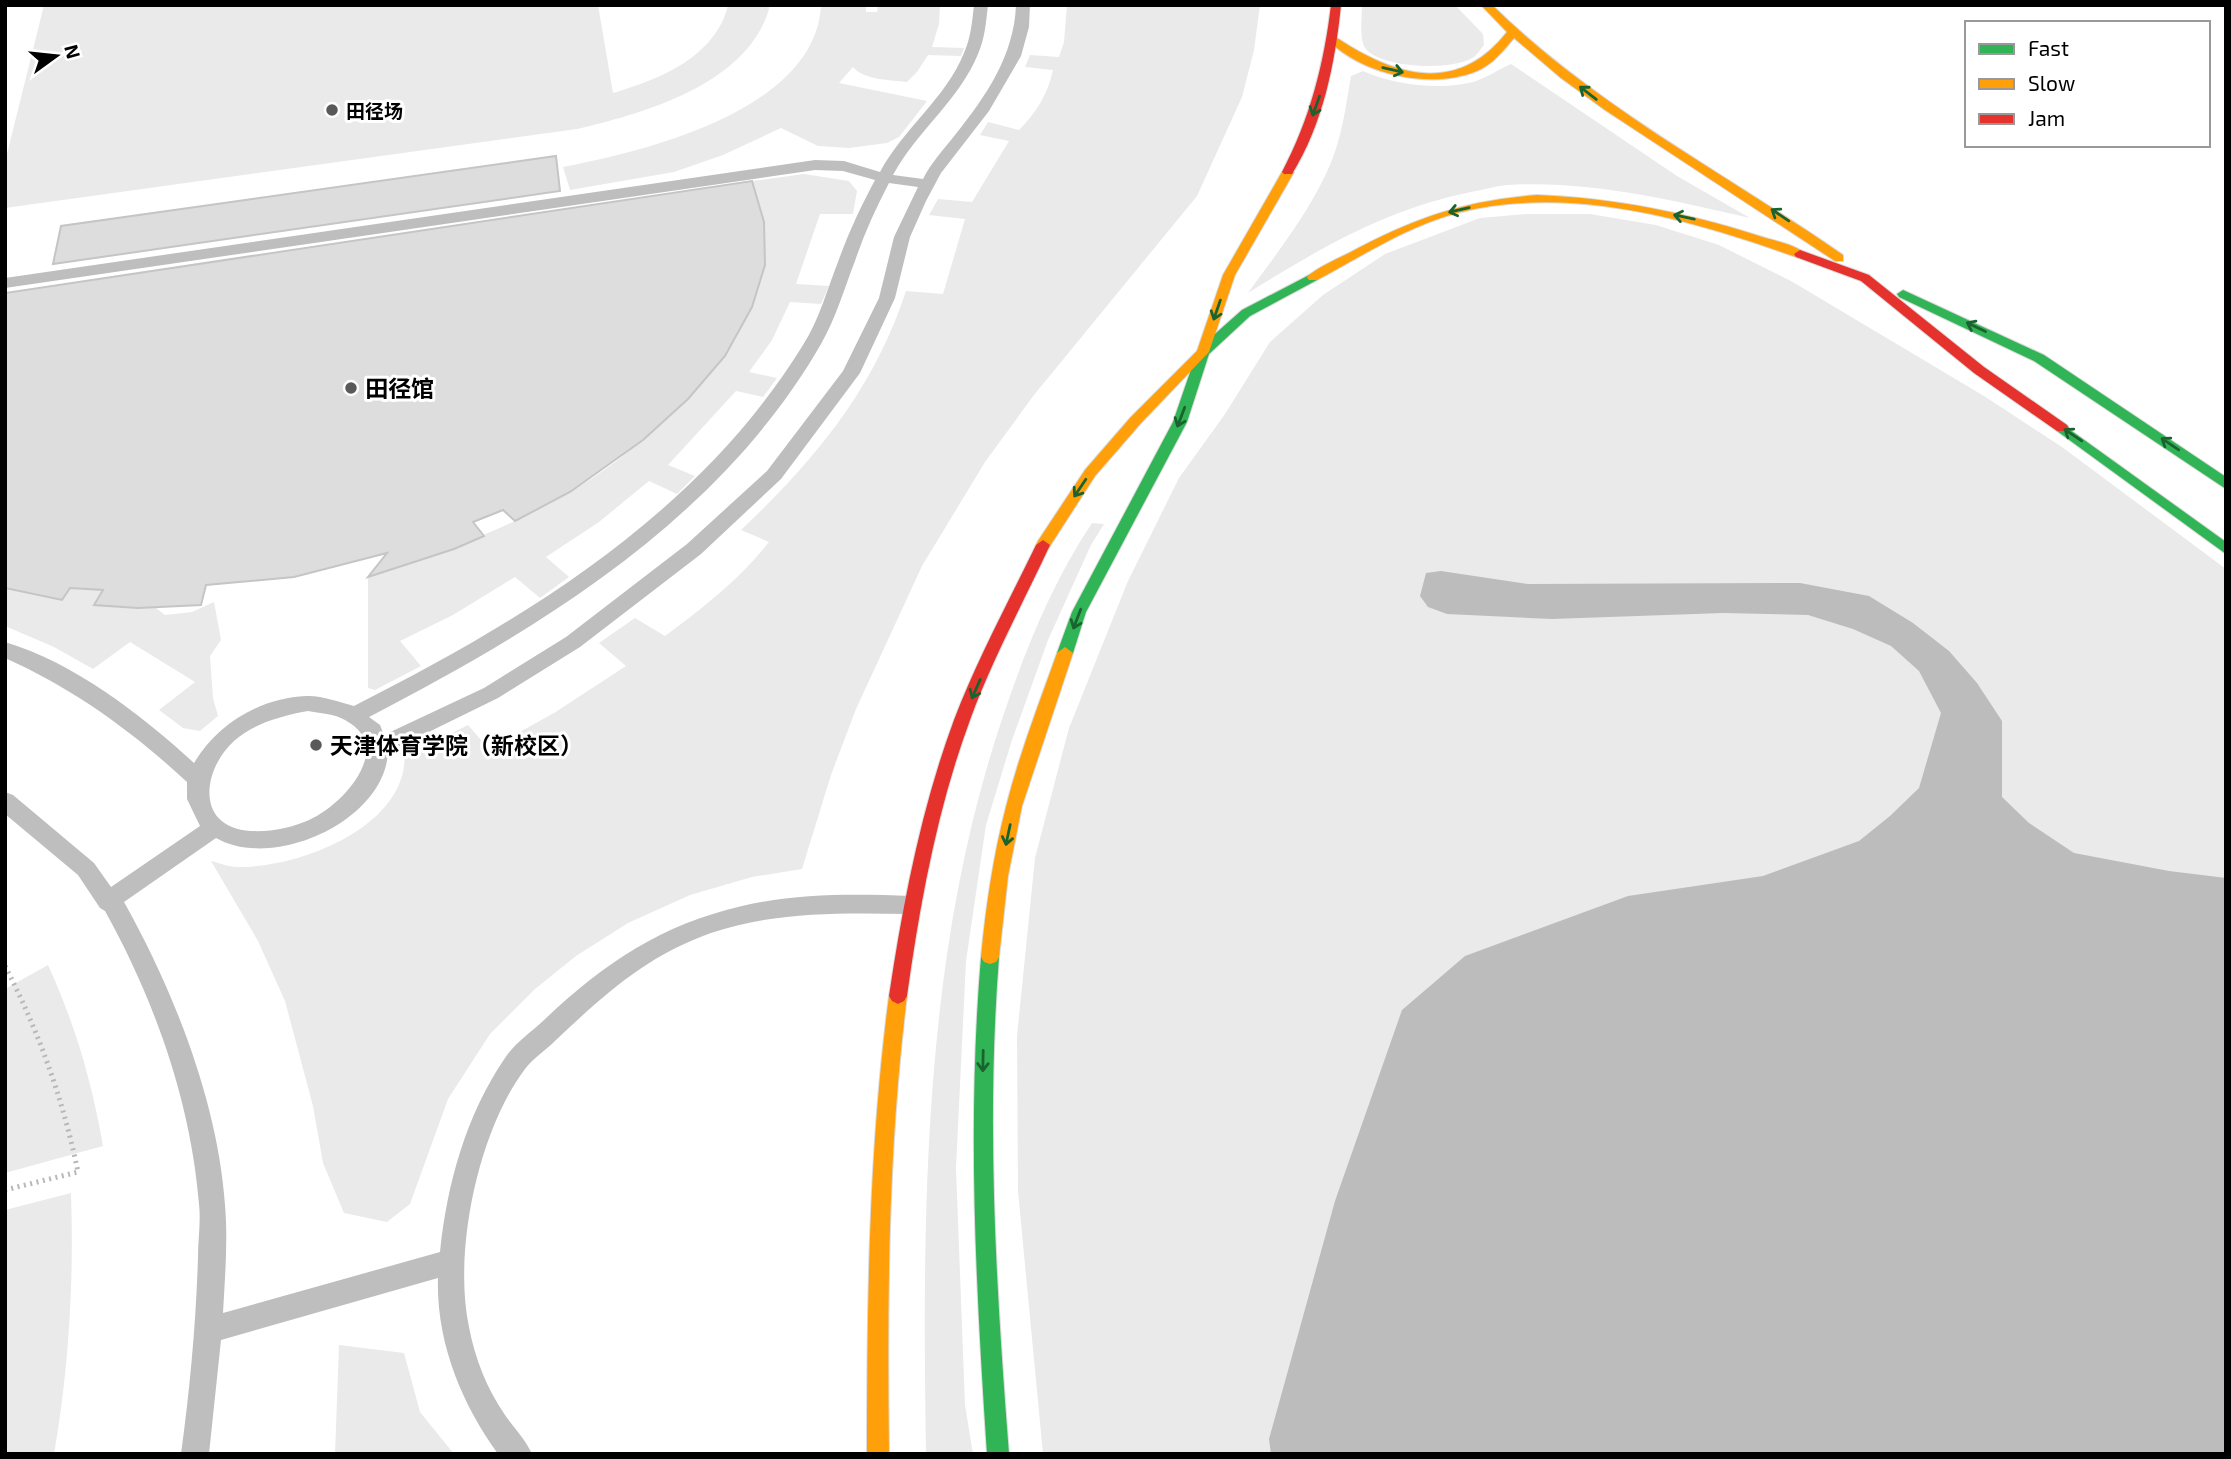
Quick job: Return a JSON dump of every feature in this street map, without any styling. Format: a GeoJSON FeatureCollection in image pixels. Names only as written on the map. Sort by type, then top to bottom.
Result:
{"type":"FeatureCollection","features":[{"type":"Feature","properties":{"kind":"main road"},"geometry":{"type":"LineString","coordinates":[[998,1454],[987,1304],[981,1166],[984,1014],[996,895],[1009,826],[1079,612],[1180,422],[1229,275],[1297,156],[1320,95],[1333,40],[1336,5]]}},
{"type":"Feature","properties":{"kind":"main road"},"geometry":{"type":"LineString","coordinates":[[1486,5],[1512,33],[1600,103],[1769,207],[1865,278],[1979,370],[2105,457],[2226,549]]}},
{"type":"Feature","properties":{"kind":"main road"},"geometry":{"type":"LineString","coordinates":[[1333,40],[1352,55],[1377,66],[1421,75],[1444,75],[1484,65],[1499,56],[1512,33]]}},
{"type":"Feature","properties":{"kind":"main road"},"geometry":{"type":"LineString","coordinates":[[878,1454],[877,1341],[882,1169],[893,1030],[911,905],[934,807],[963,718],[1045,541],[1090,473],[1136,419],[1246,313],[1369,247],[1453,211],[1509,201],[1553,199],[1649,210],[1732,229],[1865,278],[1955,316],[2039,358],[2226,484]]}},
{"type":"Feature","properties":{"kind":"lane"},"geometry":{"type":"LineString","coordinates":[[356,714],[410,688],[522,624],[647,534],[694,492],[739,444],[790,380],[813,344],[830,311],[847,260],[885,178],[902,148],[951,91],[962,73],[976,41],[981,5]]}},
{"type":"Feature","properties":{"kind":"lane"},"geometry":{"type":"LineString","coordinates":[[378,747],[491,693],[573,642],[694,550],[774,475],[851,373],[882,311],[902,237],[927,184],[982,111],[1014,56],[1021,35],[1023,5]]}},
{"type":"Feature","properties":{"kind":"lane"},"geometry":{"type":"LineString","coordinates":[[5,282],[815,165],[844,166],[885,178],[927,184]]}},
{"type":"Feature","properties":{"kind":"lane"},"geometry":{"type":"LineString","coordinates":[[5,649],[62,677],[120,711],[197,778]]}},
{"type":"Feature","properties":{"kind":"lane"},"geometry":{"type":"LineString","coordinates":[[308,704],[334,706],[356,714],[371,728],[378,747],[375,770],[362,792],[340,813],[313,829],[282,838],[251,840],[224,833],[205,820],[196,800],[197,778],[208,756],[226,736],[279,708],[308,704]]}},
{"type":"Feature","properties":{"kind":"lane"},"geometry":{"type":"LineString","coordinates":[[5,801],[86,869],[108,901],[113,904],[136,942],[157,989],[196,1122],[212,1196],[206,1378],[195,1454]]}},
{"type":"Feature","properties":{"kind":"lane"},"geometry":{"type":"LineString","coordinates":[[108,901],[215,827]]}},
{"type":"Feature","properties":{"kind":"lane"},"geometry":{"type":"LineString","coordinates":[[518,1454],[479,1403],[460,1345],[450,1292],[456,1224],[469,1168],[488,1112],[516,1062],[596,987],[642,954],[687,932],[737,915],[786,905],[911,905]]}},
{"type":"Feature","properties":{"kind":"lane"},"geometry":{"type":"LineString","coordinates":[[208,1330],[453,1261]]}},
{"type":"Feature","properties":{"kind":"path"},"geometry":{"type":"LineString","coordinates":[[5,966],[41,1036],[68,1121],[78,1172],[5,1190]]}},
{"type":"Feature","properties":{"kind":"shaded area","name":"田径场"},"geometry":{"type":"Polygon","coordinates":[[[44,5],[598,5],[613,93],[648,81],[683,64],[711,39],[728,5],[770,5],[759,32],[741,55],[719,74],[663,103],[604,122],[577,129],[5,208],[5,162],[44,5]]]}},
{"type":"Feature","properties":{"kind":"shaded area"},"geometry":{"type":"Polygon","coordinates":[[[821,5],[866,5],[866,12],[877,12],[878,5],[940,5],[939,24],[932,47],[964,48],[961,56],[928,55],[907,82],[870,77],[853,67],[839,83],[927,101],[899,137],[887,143],[849,148],[818,146],[781,128],[723,155],[674,172],[570,190],[563,167],[638,150],[680,136],[721,119],[759,98],[790,72],[812,41],[821,5]]]}},
{"type":"Feature","properties":{"kind":"shaded area"},"geometry":{"type":"Polygon","coordinates":[[[1067,5],[1260,5],[1254,50],[1242,97],[1197,196],[1034,395],[985,462],[922,566],[856,709],[831,775],[802,869],[752,877],[690,895],[628,923],[576,956],[535,989],[490,1034],[448,1099],[410,1204],[387,1222],[344,1213],[323,1163],[313,1106],[285,1001],[258,941],[211,861],[234,867],[259,866],[308,855],[332,845],[375,817],[391,799],[402,776],[405,757],[468,725],[489,749],[554,713],[626,666],[599,643],[635,618],[665,636],[707,604],[746,568],[769,542],[741,530],[794,477],[839,421],[877,360],[906,291],[943,294],[965,219],[929,215],[938,199],[972,202],[1009,141],[980,135],[988,122],[1019,130],[1036,110],[1045,95],[1053,70],[1025,67],[1030,55],[1059,57],[1064,42],[1067,5]]]}},
{"type":"Feature","properties":{"kind":"shaded area"},"geometry":{"type":"Polygon","coordinates":[[[1362,5],[1455,5],[1483,34],[1484,45],[1474,57],[1450,64],[1418,66],[1386,60],[1373,55],[1363,44],[1362,5]]]}},
{"type":"Feature","properties":{"kind":"shaded area"},"geometry":{"type":"Polygon","coordinates":[[[1511,64],[1677,176],[1750,218],[1599,188],[1537,184],[1502,186],[1440,199],[1383,220],[1328,246],[1248,293],[1293,231],[1322,182],[1338,143],[1351,76],[1363,71],[1403,83],[1449,86],[1476,81],[1511,64]]]}},
{"type":"Feature","properties":{"kind":"shaded area"},"geometry":{"type":"Polygon","coordinates":[[[804,174],[849,181],[857,191],[853,214],[820,214],[796,284],[829,286],[821,304],[790,302],[772,340],[749,372],[777,378],[763,397],[736,391],[668,465],[695,476],[677,494],[649,481],[599,522],[546,557],[569,577],[540,598],[515,577],[453,615],[400,641],[421,666],[375,690],[368,688],[368,577],[477,538],[547,505],[612,464],[648,435],[724,357],[752,305],[762,271],[764,237],[752,181],[804,174]]]}},
{"type":"Feature","properties":{"kind":"shaded area"},"geometry":{"type":"Polygon","coordinates":[[[1526,214],[1590,214],[1656,225],[1719,245],[1791,281],[1984,396],[2062,447],[2226,569],[2226,1454],[1043,1454],[1018,1191],[1017,1036],[1035,858],[1069,728],[1128,581],[1179,478],[1225,414],[1270,342],[1323,295],[1385,254],[1480,218],[1526,214]]]}},
{"type":"Feature","properties":{"kind":"shaded area"},"geometry":{"type":"Polygon","coordinates":[[[1092,523],[1104,524],[1091,545],[1048,640],[1012,740],[986,825],[966,961],[956,1168],[965,1405],[973,1454],[926,1454],[925,1263],[928,1167],[944,977],[959,883],[981,790],[1017,676],[1055,586],[1092,523]]]}},
{"type":"Feature","properties":{"kind":"shaded area"},"geometry":{"type":"Polygon","coordinates":[[[1441,571],[1528,584],[1800,583],[1869,596],[1913,623],[1949,651],[1977,683],[2002,721],[2002,797],[2029,823],[2074,853],[2169,871],[2226,878],[2226,1454],[1271,1454],[1269,1439],[1335,1201],[1402,1010],[1465,956],[1628,896],[1763,876],[1859,841],[1919,788],[1941,713],[1919,671],[1891,646],[1853,629],[1808,615],[1723,613],[1552,619],[1447,614],[1428,607],[1420,596],[1426,573],[1441,571]]]}},
{"type":"Feature","properties":{"kind":"shaded area"},"geometry":{"type":"Polygon","coordinates":[[[5,588],[62,600],[70,588],[103,590],[138,608],[156,608],[165,615],[192,612],[214,602],[221,640],[210,656],[213,698],[218,716],[200,731],[183,728],[159,710],[195,682],[130,642],[93,669],[54,647],[5,626],[5,588]]]}},
{"type":"Feature","properties":{"kind":"shaded area"},"geometry":{"type":"Polygon","coordinates":[[[48,965],[81,1054],[94,1099],[103,1146],[5,1173],[5,989],[48,965]]]}},
{"type":"Feature","properties":{"kind":"shaded area"},"geometry":{"type":"Polygon","coordinates":[[[71,1193],[69,1324],[54,1454],[5,1454],[5,1210],[71,1193]]]}},
{"type":"Feature","properties":{"kind":"shaded area"},"geometry":{"type":"Polygon","coordinates":[[[339,1345],[404,1353],[420,1412],[454,1454],[335,1454],[339,1345]]]}},
{"type":"Feature","properties":{"kind":"building","name":"田径场"},"geometry":{"type":"Polygon","coordinates":[[[556,156],[560,191],[53,264],[61,226],[556,156]]]}},
{"type":"Feature","properties":{"kind":"building","name":"田径馆"},"geometry":{"type":"Polygon","coordinates":[[[752,181],[764,222],[765,265],[752,307],[725,356],[688,399],[643,440],[570,492],[515,521],[503,510],[473,522],[484,536],[454,549],[368,577],[387,553],[294,577],[206,585],[201,605],[138,608],[94,605],[103,590],[70,588],[62,600],[5,588],[5,293],[752,181]]]}},
{"type":"Feature","properties":{"kind":"traffic: fast"},"geometry":{"type":"LineString","coordinates":[[1065,653],[1079,612],[1180,422],[1203,352],[1246,313],[1313,277]]}},
{"type":"Feature","properties":{"kind":"traffic: fast"},"geometry":{"type":"LineString","coordinates":[[1903,294],[2039,358],[2226,484]]}},
{"type":"Feature","properties":{"kind":"traffic: fast"},"geometry":{"type":"LineString","coordinates":[[2062,428],[2226,549]]}},
{"type":"Feature","properties":{"kind":"traffic: fast"},"geometry":{"type":"LineString","coordinates":[[990,957],[982,1081],[982,1143],[986,1267],[998,1454]]}},
{"type":"Feature","properties":{"kind":"traffic: slow"},"geometry":{"type":"LineString","coordinates":[[1486,5],[1523,42],[1609,108],[1839,258]]}},
{"type":"Feature","properties":{"kind":"traffic: slow"},"geometry":{"type":"LineString","coordinates":[[1333,40],[1377,65],[1402,73],[1427,76],[1452,75],[1475,68],[1495,54],[1512,33]]}},
{"type":"Feature","properties":{"kind":"traffic: slow"},"geometry":{"type":"LineString","coordinates":[[1043,545],[1090,473],[1136,420],[1203,352],[1229,275],[1288,172]]}},
{"type":"Feature","properties":{"kind":"traffic: slow"},"geometry":{"type":"LineString","coordinates":[[1313,277],[1434,217],[1493,202],[1537,199],[1582,200],[1674,215],[1800,254]]}},
{"type":"Feature","properties":{"kind":"traffic: slow"},"geometry":{"type":"LineString","coordinates":[[990,957],[1005,844],[1014,806],[1034,739],[1065,653]]}},
{"type":"Feature","properties":{"kind":"traffic: slow"},"geometry":{"type":"LineString","coordinates":[[878,1454],[879,1225],[885,1110],[898,996]]}},
{"type":"Feature","properties":{"kind":"traffic: jam"},"geometry":{"type":"LineString","coordinates":[[1288,172],[1315,112],[1326,70],[1336,5]]}},
{"type":"Feature","properties":{"kind":"traffic: jam"},"geometry":{"type":"LineString","coordinates":[[1800,254],[1865,278],[1979,370],[2062,428]]}},
{"type":"Feature","properties":{"kind":"traffic: jam"},"geometry":{"type":"LineString","coordinates":[[898,996],[923,856],[940,787],[980,676],[1043,545]]}},
{"type":"Feature","properties":{"kind":"place","name":"田径场"},"geometry":{"type":"Point","coordinates":[332,110]}},
{"type":"Feature","properties":{"kind":"place","name":"田径馆"},"geometry":{"type":"Point","coordinates":[351,388]}},
{"type":"Feature","properties":{"kind":"place","name":"天津体育学院（新校区）"},"geometry":{"type":"Point","coordinates":[316,745]}}]}
